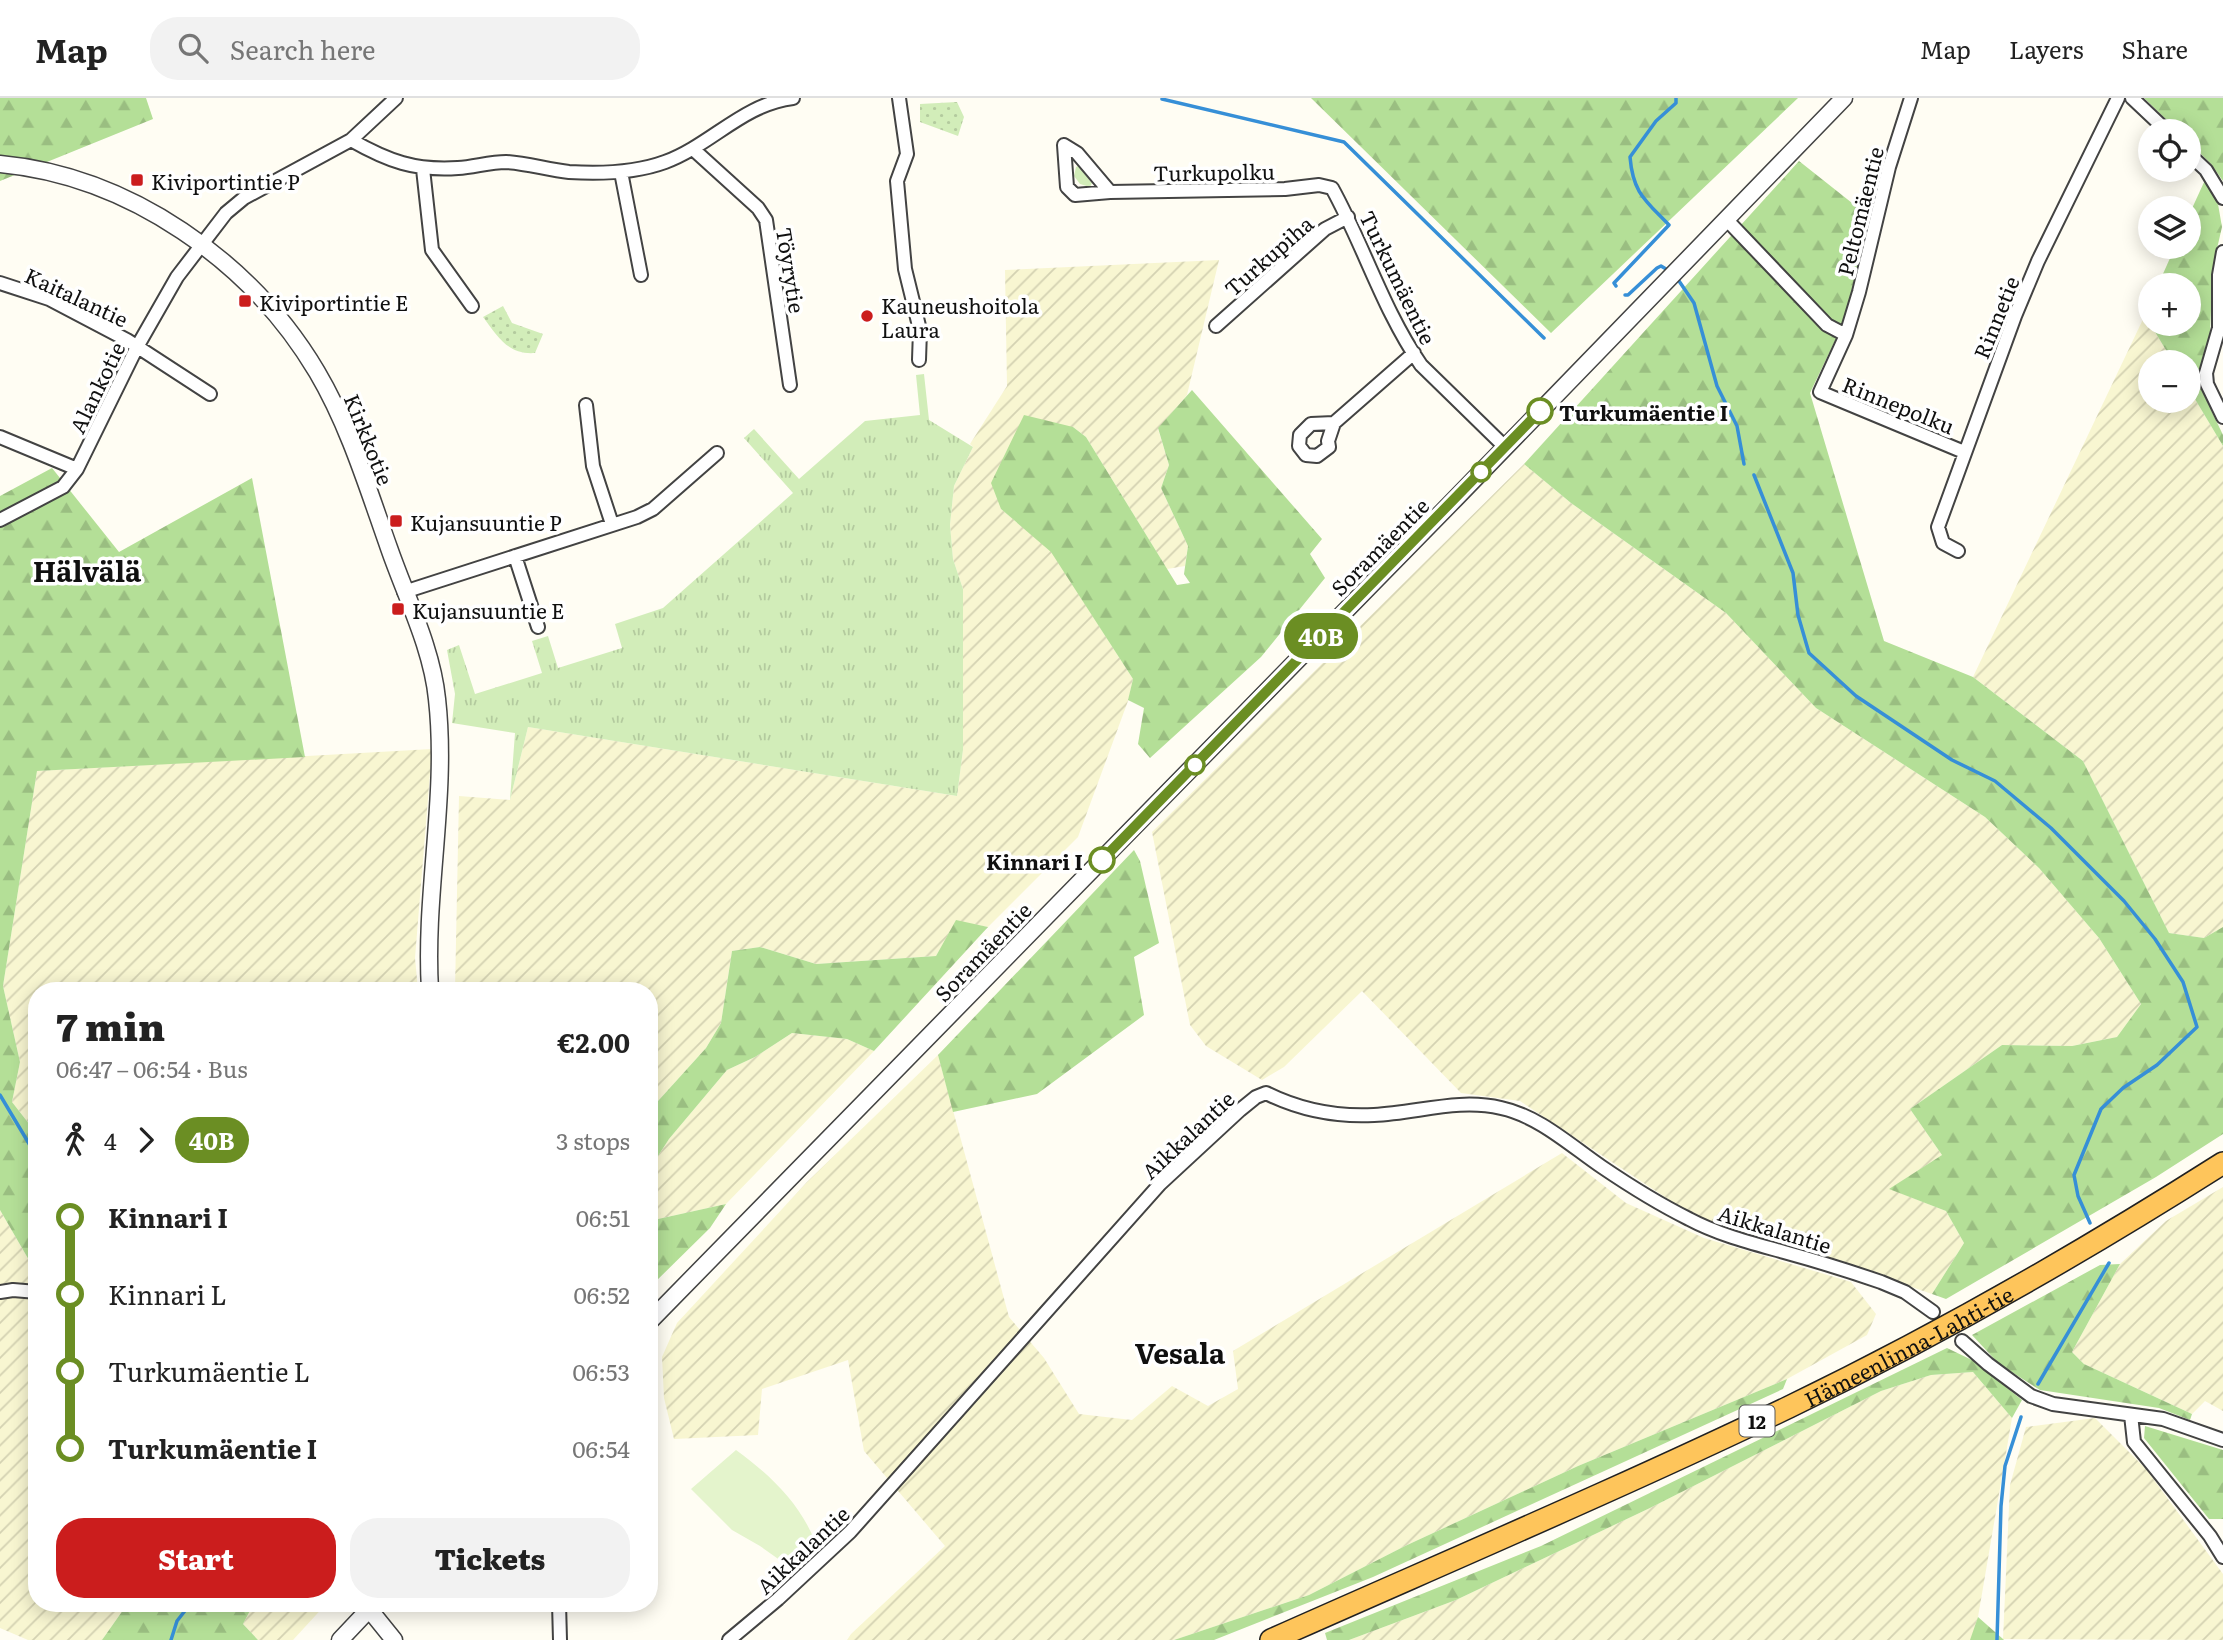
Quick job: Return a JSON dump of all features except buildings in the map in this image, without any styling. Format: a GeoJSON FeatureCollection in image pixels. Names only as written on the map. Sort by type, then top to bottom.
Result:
{"type":"FeatureCollection","features":[{"type":"Feature","properties":{"kind":"highway","name":"Hämeenlinna-Lahti-tie"},"geometry":{"type":"LineString","coordinates":[[1271,1640],[1528,1528],[1791,1406],[2004,1293],[2223,1163]]}},
{"type":"Feature","properties":{"kind":"street","name":"Alankotie"},"geometry":{"type":"LineString","coordinates":[[0,520],[63,487],[77,469],[137,347],[177,277],[226,213],[244,198],[351,140],[396,98]]}},
{"type":"Feature","properties":{"kind":"street"},"geometry":{"type":"LineString","coordinates":[[351,140],[383,158],[423,169],[504,162],[570,172],[621,172],[664,162],[693,149],[756,108],[775,100],[793,98]]}},
{"type":"Feature","properties":{"kind":"street"},"geometry":{"type":"LineString","coordinates":[[899,98],[907,154],[897,181],[905,269],[920,330],[919,360]]}},
{"type":"Feature","properties":{"kind":"street","name":"Soramäentie"},"geometry":{"type":"LineString","coordinates":[[658,1313],[1844,98]]}},
{"type":"Feature","properties":{"kind":"street","name":"Peltomäentie"},"geometry":{"type":"LineString","coordinates":[[1820,392],[1846,335],[1889,167],[1911,98]]}},
{"type":"Feature","properties":{"kind":"street","name":"Rinnetie"},"geometry":{"type":"LineString","coordinates":[[1958,551],[1943,542],[1938,527],[1964,452],[2038,261],[2118,98]]}},
{"type":"Feature","properties":{"kind":"street"},"geometry":{"type":"LineString","coordinates":[[2132,98],[2154,119]]}},
{"type":"Feature","properties":{"kind":"street","name":"Turkupolku"},"geometry":{"type":"LineString","coordinates":[[1110,192],[1077,153],[1064,145],[1067,187],[1075,194],[1285,189],[1319,185]]}},
{"type":"Feature","properties":{"kind":"street","name":"Töyrytie"},"geometry":{"type":"LineString","coordinates":[[693,149],[758,208],[766,220],[790,385]]}},
{"type":"Feature","properties":{"kind":"street","name":"Kirkkotie"},"geometry":{"type":"LineString","coordinates":[[0,164],[52,172],[92,184],[146,209],[201,243],[233,270],[271,309],[317,372],[351,443],[427,653],[437,698],[439,768],[429,918],[430,982]]}},
{"type":"Feature","properties":{"kind":"street"},"geometry":{"type":"LineString","coordinates":[[2201,165],[2223,198]]}},
{"type":"Feature","properties":{"kind":"street"},"geometry":{"type":"LineString","coordinates":[[423,169],[432,250],[472,306]]}},
{"type":"Feature","properties":{"kind":"street"},"geometry":{"type":"LineString","coordinates":[[621,172],[641,275]]}},
{"type":"Feature","properties":{"kind":"street","name":"Turkumäentie"},"geometry":{"type":"LineString","coordinates":[[1319,185],[1332,188],[1348,217],[1387,306],[1421,365],[1505,447]]}},
{"type":"Feature","properties":{"kind":"street","name":"Turkupiha"},"geometry":{"type":"LineString","coordinates":[[1216,326],[1325,229],[1348,217]]}},
{"type":"Feature","properties":{"kind":"street"},"geometry":{"type":"LineString","coordinates":[[1726,219],[1827,325],[1846,335]]}},
{"type":"Feature","properties":{"kind":"street"},"geometry":{"type":"LineString","coordinates":[[2223,252],[2219,275],[2219,328],[2206,373],[2207,384],[2223,417]]}},
{"type":"Feature","properties":{"kind":"street","name":"Kaitalantie"},"geometry":{"type":"LineString","coordinates":[[0,283],[49,299],[137,347],[210,394]]}},
{"type":"Feature","properties":{"kind":"street"},"geometry":{"type":"LineString","coordinates":[[1334,423],[1414,353]]}},
{"type":"Feature","properties":{"kind":"street","name":"Rinnepolku"},"geometry":{"type":"LineString","coordinates":[[1820,392],[1964,452]]}},
{"type":"Feature","properties":{"kind":"street"},"geometry":{"type":"LineString","coordinates":[[586,405],[593,466],[612,524]]}},
{"type":"Feature","properties":{"kind":"street"},"geometry":{"type":"LineString","coordinates":[[0,437],[77,469]]}},
{"type":"Feature","properties":{"kind":"street"},"geometry":{"type":"LineString","coordinates":[[404,592],[637,517],[653,509],[717,453]]}},
{"type":"Feature","properties":{"kind":"street"},"geometry":{"type":"LineString","coordinates":[[515,556],[538,627]]}},
{"type":"Feature","properties":{"kind":"street","name":"Aikkalantie"},"geometry":{"type":"LineString","coordinates":[[729,1640],[850,1532],[1160,1184],[1240,1110],[1256,1097],[1266,1093],[1303,1109],[1353,1115],[1375,1115],[1447,1104],[1503,1108],[1557,1135],[1623,1181],[1692,1221],[1722,1234],[1881,1282],[1905,1292],[1933,1312]]}},
{"type":"Feature","properties":{"kind":"street"},"geometry":{"type":"LineString","coordinates":[[0,1292],[28,1292]]}},
{"type":"Feature","properties":{"kind":"street"},"geometry":{"type":"LineString","coordinates":[[1962,1341],[2031,1396],[2053,1404],[2162,1419],[2223,1440]]}},
{"type":"Feature","properties":{"kind":"street"},"geometry":{"type":"LineString","coordinates":[[2131,1415],[2134,1442],[2210,1536],[2223,1557]]}},
{"type":"Feature","properties":{"kind":"street"},"geometry":{"type":"LineString","coordinates":[[340,1640],[366,1612]]}},
{"type":"Feature","properties":{"kind":"street"},"geometry":{"type":"LineString","coordinates":[[376,1612],[394,1640]]}},
{"type":"Feature","properties":{"kind":"street"},"geometry":{"type":"LineString","coordinates":[[559,1612],[560,1640]]}},
{"type":"Feature","properties":{"kind":"shaded area"},"geometry":{"type":"Polygon","coordinates":[[[1219,260],[1187,395],[1158,429],[1169,465],[1161,488],[1188,546],[1185,566],[1167,569],[1086,437],[1073,427],[1001,509],[1051,551],[1133,679],[1128,701],[1078,837],[988,927],[956,921],[936,956],[816,964],[760,947],[732,951],[721,1023],[706,1048],[658,1101],[658,982],[455,982],[459,796],[510,800],[528,727],[957,796],[963,750],[963,589],[953,559],[950,525],[954,486],[973,447],[970,444],[1007,386],[1005,270],[1219,260]]]}},
{"type":"Feature","properties":{"kind":"shaded area"},"geometry":{"type":"Polygon","coordinates":[[[2138,330],[2138,336],[2158,336],[2166,350],[2138,350],[2138,413],[2201,413],[2201,409],[2223,446],[2223,927],[2204,938],[2169,933],[2083,761],[1973,677],[2138,330]]]}},
{"type":"Feature","properties":{"kind":"shaded area"},"geometry":{"type":"Polygon","coordinates":[[[1524,464],[1571,503],[1726,613],[1816,708],[1985,817],[2039,868],[2099,938],[2141,1004],[2117,1037],[2072,1046],[2002,1045],[1910,1109],[1942,1155],[1890,1189],[1946,1211],[1964,1243],[1932,1294],[1798,1248],[1695,1217],[1520,1101],[1461,1093],[1362,991],[1284,1067],[1262,1080],[1206,1046],[1190,1025],[1152,832],[1524,464]]]}},
{"type":"Feature","properties":{"kind":"shaded area"},"geometry":{"type":"Polygon","coordinates":[[[432,749],[415,958],[417,982],[28,982],[28,1122],[12,1102],[20,1062],[3,986],[37,771],[432,749]]]}},
{"type":"Feature","properties":{"kind":"shaded area"},"geometry":{"type":"Polygon","coordinates":[[[792,1033],[847,1039],[874,1051],[726,1204],[658,1219],[658,1156],[727,1070],[755,1057],[792,1033]]]}},
{"type":"Feature","properties":{"kind":"shaded area"},"geometry":{"type":"Polygon","coordinates":[[[938,1055],[1009,1317],[1044,1358],[1079,1414],[1132,1420],[1172,1386],[1208,1406],[1238,1389],[1233,1351],[1562,1153],[1626,1203],[1704,1238],[1851,1282],[1876,1314],[1867,1335],[1787,1379],[1578,1466],[1405,1546],[1309,1595],[1174,1640],[847,1640],[945,1546],[864,1451],[848,1360],[762,1389],[758,1435],[674,1439],[664,1398],[662,1357],[677,1323],[807,1182],[938,1055]]]}},
{"type":"Feature","properties":{"kind":"shaded area"},"geometry":{"type":"Polygon","coordinates":[[[2223,1187],[2223,1411],[2205,1401],[2192,1414],[2084,1364],[2072,1352],[2120,1264],[2166,1221],[2223,1187]]]}},
{"type":"Feature","properties":{"kind":"shaded area"},"geometry":{"type":"Polygon","coordinates":[[[0,1210],[28,1258],[28,1612],[122,1612],[102,1640],[28,1640],[0,1628],[0,1210]]]}},
{"type":"Feature","properties":{"kind":"shaded area"},"geometry":{"type":"Polygon","coordinates":[[[1973,1372],[2012,1418],[1978,1617],[1971,1640],[1349,1640],[1456,1600],[1650,1508],[1881,1391],[1931,1375],[1973,1372]]]}},
{"type":"Feature","properties":{"kind":"shaded area"},"geometry":{"type":"Polygon","coordinates":[[[2095,1418],[2146,1469],[2223,1574],[2223,1640],[2003,1639],[2010,1485],[2026,1427],[2095,1418]]]}},
{"type":"Feature","properties":{"kind":"shaded area"},"geometry":{"type":"Polygon","coordinates":[[[249,1612],[319,1612],[293,1640],[258,1640],[243,1624],[249,1612]]]}},
{"type":"Feature","properties":{"kind":"green space"},"geometry":{"type":"Polygon","coordinates":[[[0,98],[146,98],[153,119],[0,181],[0,98]]]}},
{"type":"Feature","properties":{"kind":"green space"},"geometry":{"type":"Polygon","coordinates":[[[1311,98],[1798,98],[1551,333],[1311,98]]]}},
{"type":"Feature","properties":{"kind":"green space"},"geometry":{"type":"Polygon","coordinates":[[[2144,98],[2223,98],[2223,181],[2201,154],[2201,119],[2166,119],[2144,98]]]}},
{"type":"Feature","properties":{"kind":"green space"},"geometry":{"type":"Polygon","coordinates":[[[957,102],[964,117],[958,136],[920,122],[920,104],[957,102]]]}},
{"type":"Feature","properties":{"kind":"green space"},"geometry":{"type":"Polygon","coordinates":[[[1799,161],[1871,218],[1843,324],[1810,393],[1884,641],[1973,677],[2083,761],[2169,933],[2204,938],[2223,927],[2223,1134],[2156,1177],[1946,1299],[1932,1294],[1964,1243],[1946,1211],[1889,1189],[1942,1155],[1910,1109],[2002,1045],[2072,1046],[2117,1037],[2141,1004],[2099,938],[2039,868],[1985,817],[1816,708],[1726,613],[1571,503],[1524,464],[1799,161]]]}},
{"type":"Feature","properties":{"kind":"green space"},"geometry":{"type":"Polygon","coordinates":[[[1078,166],[1092,183],[1090,187],[1080,184],[1074,176],[1078,166]]]}},
{"type":"Feature","properties":{"kind":"green space"},"geometry":{"type":"Polygon","coordinates":[[[2205,180],[2218,204],[2222,227],[2213,266],[2210,333],[2201,382],[2201,350],[2166,350],[2158,336],[2201,336],[2201,273],[2163,273],[2170,259],[2201,259],[2201,196],[2198,196],[2205,180]]]}},
{"type":"Feature","properties":{"kind":"green space"},"geometry":{"type":"Polygon","coordinates":[[[503,306],[512,323],[543,334],[535,353],[511,348],[499,338],[483,317],[503,306]]]}},
{"type":"Feature","properties":{"kind":"green space"},"geometry":{"type":"Polygon","coordinates":[[[924,374],[929,420],[973,447],[954,486],[950,525],[953,559],[963,589],[963,750],[957,796],[528,727],[510,800],[515,733],[452,723],[455,694],[447,650],[459,645],[475,694],[542,673],[532,641],[548,636],[558,668],[622,648],[615,624],[663,608],[793,493],[744,438],[754,429],[799,479],[865,421],[920,415],[916,375],[924,374]]]}},
{"type":"Feature","properties":{"kind":"green space"},"geometry":{"type":"Polygon","coordinates":[[[2201,389],[2223,435],[2223,446],[2201,409],[2201,389]]]}},
{"type":"Feature","properties":{"kind":"green space"},"geometry":{"type":"Polygon","coordinates":[[[1192,390],[1322,539],[1310,554],[1325,578],[1261,657],[1150,758],[1138,744],[1144,708],[1128,700],[1133,679],[1051,552],[1001,509],[991,483],[1024,415],[1073,427],[1086,437],[1177,585],[1190,583],[1184,574],[1188,546],[1161,488],[1169,465],[1158,428],[1192,390]]]}},
{"type":"Feature","properties":{"kind":"green space"},"geometry":{"type":"Polygon","coordinates":[[[52,468],[119,552],[252,478],[305,757],[37,771],[3,986],[20,1062],[12,1102],[28,1122],[28,1258],[0,1210],[0,496],[52,468]]]}},
{"type":"Feature","properties":{"kind":"green space"},"geometry":{"type":"Polygon","coordinates":[[[1134,850],[1140,861],[1159,943],[1134,957],[1144,1015],[1037,1094],[953,1112],[938,1055],[1134,850]]]}},
{"type":"Feature","properties":{"kind":"green space"},"geometry":{"type":"Polygon","coordinates":[[[956,920],[988,927],[874,1051],[847,1039],[792,1033],[755,1057],[727,1070],[658,1156],[658,1101],[706,1048],[721,1023],[732,951],[760,947],[816,964],[936,956],[956,920]]]}},
{"type":"Feature","properties":{"kind":"green space"},"geometry":{"type":"Polygon","coordinates":[[[726,1204],[710,1228],[658,1279],[658,1219],[726,1204]]]}},
{"type":"Feature","properties":{"kind":"green space"},"geometry":{"type":"Polygon","coordinates":[[[2120,1264],[2072,1352],[2084,1364],[2192,1414],[2190,1420],[2159,1408],[2040,1390],[1999,1364],[1972,1335],[2100,1265],[2120,1264]]]}},
{"type":"Feature","properties":{"kind":"green space"},"geometry":{"type":"Polygon","coordinates":[[[1947,1348],[1974,1361],[2022,1400],[2012,1418],[1973,1372],[1931,1375],[1881,1391],[1650,1508],[1456,1600],[1349,1640],[1327,1640],[1325,1633],[1541,1546],[1947,1348]]]}},
{"type":"Feature","properties":{"kind":"green space"},"geometry":{"type":"Polygon","coordinates":[[[1787,1379],[1783,1389],[1373,1577],[1214,1640],[1174,1640],[1309,1595],[1405,1546],[1578,1466],[1787,1379]]]}},
{"type":"Feature","properties":{"kind":"green space"},"geometry":{"type":"Polygon","coordinates":[[[2145,1426],[2223,1450],[2223,1519],[2209,1519],[2144,1438],[2145,1426]]]}},
{"type":"Feature","properties":{"kind":"green space"},"geometry":{"type":"Polygon","coordinates":[[[736,1450],[782,1490],[809,1528],[815,1542],[791,1568],[732,1530],[691,1489],[736,1450]]]}},
{"type":"Feature","properties":{"kind":"green space"},"geometry":{"type":"Polygon","coordinates":[[[122,1612],[249,1612],[243,1624],[258,1640],[102,1640],[122,1612]]]}},
{"type":"Feature","properties":{"kind":"green space"},"geometry":{"type":"Polygon","coordinates":[[[1978,1617],[2003,1639],[2004,1640],[1970,1640],[1978,1617]]]}},
{"type":"Feature","properties":{"kind":"waterway"},"geometry":{"type":"LineString","coordinates":[[1616,286],[1614,283],[1669,225],[1637,188],[1630,157],[1656,121],[1676,103],[1676,98]]}},
{"type":"Feature","properties":{"kind":"waterway"},"geometry":{"type":"LineString","coordinates":[[1162,99],[1344,142],[1544,338]]}},
{"type":"Feature","properties":{"kind":"waterway"},"geometry":{"type":"LineString","coordinates":[[1625,295],[1657,268],[1661,266],[1666,269]]}},
{"type":"Feature","properties":{"kind":"waterway"},"geometry":{"type":"LineString","coordinates":[[1679,281],[1694,303],[1717,386],[1737,426],[1744,464]]}},
{"type":"Feature","properties":{"kind":"waterway"},"geometry":{"type":"LineString","coordinates":[[1754,475],[1793,573],[1798,615],[1809,653],[1856,696],[1952,760],[1995,781],[2051,828],[2124,901],[2155,939],[2183,982],[2197,1027],[2157,1065],[2123,1088],[2101,1109],[2074,1175],[2078,1196],[2090,1223]]}},
{"type":"Feature","properties":{"kind":"waterway"},"geometry":{"type":"LineString","coordinates":[[0,1095],[28,1142]]}},
{"type":"Feature","properties":{"kind":"waterway"},"geometry":{"type":"LineString","coordinates":[[2038,1384],[2109,1263]]}},
{"type":"Feature","properties":{"kind":"waterway"},"geometry":{"type":"LineString","coordinates":[[1997,1640],[2001,1506],[2005,1466],[2021,1417]]}},
{"type":"Feature","properties":{"kind":"waterway"},"geometry":{"type":"LineString","coordinates":[[171,1640],[177,1621],[184,1612]]}},
{"type":"Feature","properties":{"kind":"bus line","name":"40B"},"geometry":{"type":"LineString","coordinates":[[1102,860],[1540,411]]}},
{"type":"Feature","properties":{"kind":"place","name":"Kiviportintie P"},"geometry":{"type":"Point","coordinates":[137,180]}},
{"type":"Feature","properties":{"kind":"place","name":"Kiviportintie E"},"geometry":{"type":"Point","coordinates":[245,301]}},
{"type":"Feature","properties":{"kind":"place","name":"Kauneushoitola Laura"},"geometry":{"type":"Point","coordinates":[867,316]}},
{"type":"Feature","properties":{"kind":"place","name":"Turkumäentie I"},"geometry":{"type":"Point","coordinates":[1540,411]}},
{"type":"Feature","properties":{"kind":"place","name":"Kujansuuntie P"},"geometry":{"type":"Point","coordinates":[396,521]}},
{"type":"Feature","properties":{"kind":"place","name":"Kujansuuntie E"},"geometry":{"type":"Point","coordinates":[398,609]}},
{"type":"Feature","properties":{"kind":"place","name":"Kinnari I"},"geometry":{"type":"Point","coordinates":[1102,860]}},
{"type":"Feature","properties":{"kind":"district","name":"Hälvälä"},"geometry":{"type":"Point","coordinates":[87,570]}},
{"type":"Feature","properties":{"kind":"district","name":"Vesala"},"geometry":{"type":"Point","coordinates":[1180,1352]}}]}
